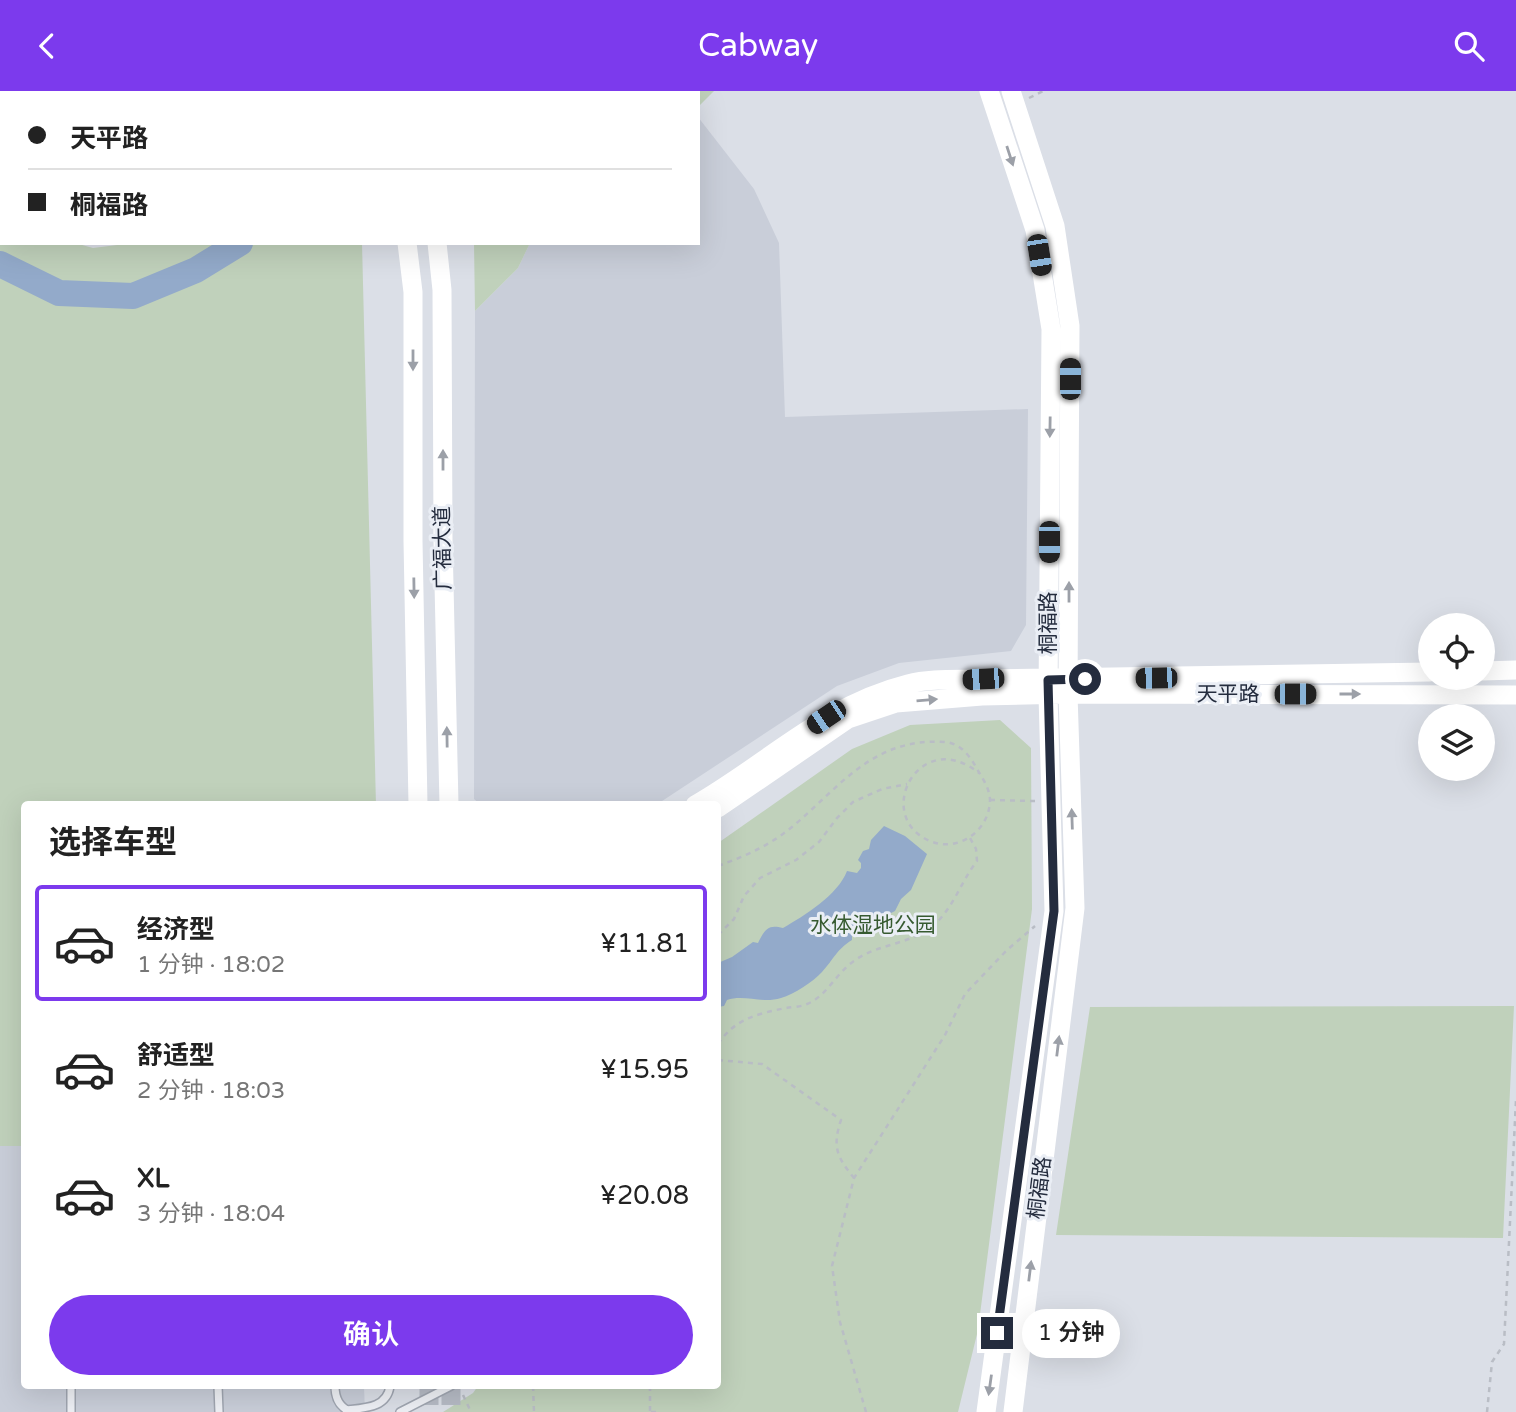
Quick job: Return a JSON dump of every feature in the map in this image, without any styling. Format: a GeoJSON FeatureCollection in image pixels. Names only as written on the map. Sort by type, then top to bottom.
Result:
{"type":"FeatureCollection","features":[{"type":"Feature","properties":{"kind":"street","name":"桐福路"},"geometry":{"type":"LineString","coordinates":[[986,1412],[1054,911],[1048,687],[1051,329],[1035,230],[989,91]]}},
{"type":"Feature","properties":{"kind":"street","name":"桐福路"},"geometry":{"type":"LineString","coordinates":[[1013,1412],[1075,908],[1068,686],[1070,326],[1055,226],[1020,94]]}},
{"type":"Feature","properties":{"kind":"street","name":"广福大道"},"geometry":{"type":"LineString","coordinates":[[407,245],[413,292],[418,801]]}},
{"type":"Feature","properties":{"kind":"street","name":"广福大道"},"geometry":{"type":"LineString","coordinates":[[437,245],[442,290],[443,540],[449,801]]}},
{"type":"Feature","properties":{"kind":"street"},"geometry":{"type":"LineString","coordinates":[[1495,671],[1516,670]]}},
{"type":"Feature","properties":{"kind":"street","name":"天平路"},"geometry":{"type":"LineString","coordinates":[[721,806],[848,719],[896,703],[1048,687],[1418,672]]}},
{"type":"Feature","properties":{"kind":"street","name":"天平路"},"geometry":{"type":"LineString","coordinates":[[701,801],[826,717],[865,698],[910,683],[983,679],[1048,687]]}},
{"type":"Feature","properties":{"kind":"street","name":"天平路"},"geometry":{"type":"LineString","coordinates":[[1068,686],[1516,695]]}},
{"type":"Feature","properties":{"kind":"lane"},"geometry":{"type":"LineString","coordinates":[[71,1389],[71,1412]]}},
{"type":"Feature","properties":{"kind":"lane"},"geometry":{"type":"LineString","coordinates":[[218,1389],[219,1412]]}},
{"type":"Feature","properties":{"kind":"lane"},"geometry":{"type":"LineString","coordinates":[[335,1389],[340,1405],[346,1410],[356,1412]]}},
{"type":"Feature","properties":{"kind":"lane"},"geometry":{"type":"LineString","coordinates":[[346,1410],[372,1407],[383,1401],[390,1389]]}},
{"type":"Feature","properties":{"kind":"lane"},"geometry":{"type":"LineString","coordinates":[[400,1412],[445,1389]]}},
{"type":"Feature","properties":{"kind":"path"},"geometry":{"type":"LineString","coordinates":[[1020,94],[1043,91]]}},
{"type":"Feature","properties":{"kind":"path"},"geometry":{"type":"LineString","coordinates":[[721,865],[758,851],[792,827],[871,758],[918,743],[948,742],[968,753],[986,785],[990,800],[988,814],[981,827],[970,838],[956,843],[930,841],[918,834],[909,824],[904,811],[907,784],[914,773],[925,764],[938,759],[967,763],[979,773]]}},
{"type":"Feature","properties":{"kind":"path"},"geometry":{"type":"LineString","coordinates":[[721,932],[734,919],[744,896],[760,878],[796,860],[819,842],[853,802],[882,789],[907,784]]}},
{"type":"Feature","properties":{"kind":"path"},"geometry":{"type":"LineString","coordinates":[[990,800],[1038,801]]}},
{"type":"Feature","properties":{"kind":"path"},"geometry":{"type":"LineString","coordinates":[[721,1039],[728,1028],[757,1014],[807,1005],[826,991],[839,972],[856,959],[907,941],[935,924],[958,894],[977,861],[976,849],[970,838]]}},
{"type":"Feature","properties":{"kind":"path"},"geometry":{"type":"LineString","coordinates":[[866,1412],[840,1322],[832,1266],[854,1178],[945,1035],[965,994],[1007,950],[1039,923]]}},
{"type":"Feature","properties":{"kind":"path"},"geometry":{"type":"LineString","coordinates":[[721,1060],[762,1065],[841,1120],[836,1136],[839,1160],[854,1178]]}},
{"type":"Feature","properties":{"kind":"path"},"geometry":{"type":"LineString","coordinates":[[1487,1412],[1492,1362],[1504,1344],[1516,1100]]}},
{"type":"Feature","properties":{"kind":"path"},"geometry":{"type":"LineString","coordinates":[[533,1389],[534,1412]]}},
{"type":"Feature","properties":{"kind":"path"},"geometry":{"type":"LineString","coordinates":[[650,1389],[649,1412],[661,1412]]}},
{"type":"Feature","properties":{"kind":"path"},"geometry":{"type":"LineString","coordinates":[[463,1395],[471,1412]]}},
{"type":"Feature","properties":{"kind":"shaded area"},"geometry":{"type":"Polygon","coordinates":[[[700,120],[754,189],[779,243],[785,417],[1028,409],[1026,625],[1011,651],[899,663],[837,686],[662,801],[476,801],[474,799],[475,311],[518,268],[529,245],[700,245],[700,120]]]}},
{"type":"Feature","properties":{"kind":"shaded area"},"geometry":{"type":"Polygon","coordinates":[[[0,1146],[21,1146],[21,1389],[364,1389],[365,1412],[0,1412],[0,1146]]]}},
{"type":"Feature","properties":{"kind":"green space"},"geometry":{"type":"Polygon","coordinates":[[[700,91],[714,91],[700,105],[700,91]]]}},
{"type":"Feature","properties":{"kind":"green space"},"geometry":{"type":"Polygon","coordinates":[[[0,245],[82,245],[93,248],[117,245],[362,245],[376,801],[21,801],[21,1146],[0,1146],[0,245]]]}},
{"type":"Feature","properties":{"kind":"green space"},"geometry":{"type":"Polygon","coordinates":[[[474,245],[529,245],[518,268],[475,311],[474,245]]]}},
{"type":"Feature","properties":{"kind":"green space","name":"水体湿地公园"},"geometry":{"type":"Polygon","coordinates":[[[1000,720],[1031,748],[1032,909],[978,1330],[958,1412],[443,1412],[476,1389],[721,1389],[721,841],[852,749],[910,725],[1000,720]]]}},
{"type":"Feature","properties":{"kind":"green space"},"geometry":{"type":"Polygon","coordinates":[[[1514,1006],[1503,1238],[1056,1235],[1090,1007],[1514,1006]]]}},
{"type":"Feature","properties":{"kind":"water"},"geometry":{"type":"Polygon","coordinates":[[[884,826],[905,836],[927,854],[911,890],[901,899],[895,911],[852,933],[852,940],[822,972],[797,991],[774,1000],[733,998],[721,1006],[721,962],[753,942],[758,943],[768,929],[783,928],[820,904],[843,880],[847,871],[857,873],[861,868],[858,860],[863,851],[869,849],[871,840],[884,826]]]}},
{"type":"Feature","properties":{"kind":"waterway"},"geometry":{"type":"LineString","coordinates":[[0,264],[59,293],[133,296],[196,270],[237,245]]}},
{"type":"Feature","properties":{"kind":"tunnel"},"geometry":{"type":"LineString","coordinates":[[429,1389],[429,1412]]}},
{"type":"Feature","properties":{"kind":"tunnel"},"geometry":{"type":"LineString","coordinates":[[451,1389],[451,1412]]}},
{"type":"Feature","properties":{"kind":"route"},"geometry":{"type":"LineString","coordinates":[[997,1333],[1054,911],[1048,680],[1085,679]]}}]}
